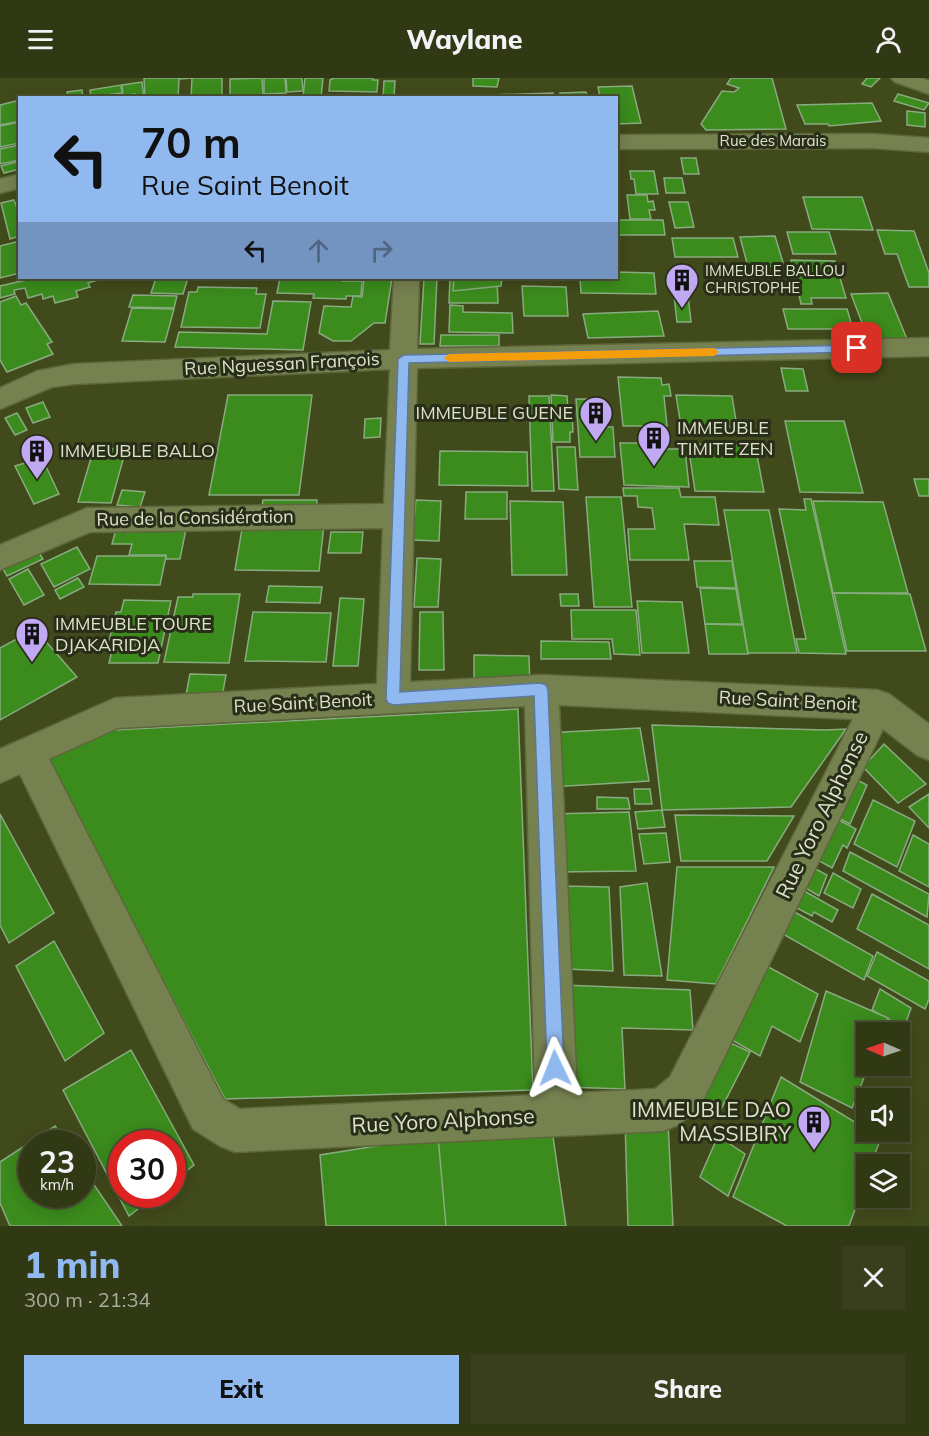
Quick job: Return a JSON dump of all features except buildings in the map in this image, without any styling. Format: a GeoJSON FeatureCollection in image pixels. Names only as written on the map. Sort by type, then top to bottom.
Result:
{"type":"FeatureCollection","features":[{"type":"Feature","properties":{"kind":"street"},"geometry":{"type":"LineString","coordinates":[[902,78],[929,88]]}},
{"type":"Feature","properties":{"kind":"street","name":"Rue des Marais"},"geometry":{"type":"LineString","coordinates":[[618,142],[872,141],[929,145]]}},
{"type":"Feature","properties":{"kind":"street"},"geometry":{"type":"LineString","coordinates":[[0,186],[18,182]]}},
{"type":"Feature","properties":{"kind":"street"},"geometry":{"type":"LineString","coordinates":[[393,699],[406,279]]}},
{"type":"Feature","properties":{"kind":"street","name":"Rue Nguessan François"},"geometry":{"type":"LineString","coordinates":[[0,399],[47,378],[74,374],[404,359],[929,347]]}},
{"type":"Feature","properties":{"kind":"street","name":"Rue de la Considération"},"geometry":{"type":"LineString","coordinates":[[0,558],[87,520],[399,516]]}},
{"type":"Feature","properties":{"kind":"street"},"geometry":{"type":"LineString","coordinates":[[541,690],[557,1115]]}},
{"type":"Feature","properties":{"kind":"street","name":"Rue Saint Benoit"},"geometry":{"type":"LineString","coordinates":[[13,760],[115,713],[541,690],[877,705],[929,744]]}},
{"type":"Feature","properties":{"kind":"street","name":"Rue Yoro Alphonse"},"geometry":{"type":"LineString","coordinates":[[13,760],[208,1114],[235,1131],[663,1110],[685,1092],[877,705]]}},
{"type":"Feature","properties":{"kind":"slow traffic"},"geometry":{"type":"LineString","coordinates":[[449,358],[714,352]]}},
{"type":"Feature","properties":{"kind":"place","name":"IMMEUBLE BALLOU CHRISTOPHE"},"geometry":{"type":"Point","coordinates":[682,309]}},
{"type":"Feature","properties":{"kind":"place","name":"IMMEUBLE GUENE"},"geometry":{"type":"Point","coordinates":[596,442]}},
{"type":"Feature","properties":{"kind":"place","name":"IMMEUBLE TIMITE ZEN"},"geometry":{"type":"Point","coordinates":[654,467]}},
{"type":"Feature","properties":{"kind":"place","name":"IMMEUBLE BALLO"},"geometry":{"type":"Point","coordinates":[37,480]}},
{"type":"Feature","properties":{"kind":"place","name":"IMMEUBLE TOURE DJAKARIDJA"},"geometry":{"type":"Point","coordinates":[32,663]}},
{"type":"Feature","properties":{"kind":"place","name":"IMMEUBLE DAO MASSIBIRY"},"geometry":{"type":"Point","coordinates":[814,1151]}},
{"type":"Feature","properties":{"kind":"route"},"geometry":{"type":"LineString","coordinates":[[555,1068],[541,690],[393,699],[404,359],[857,348]]}}]}
